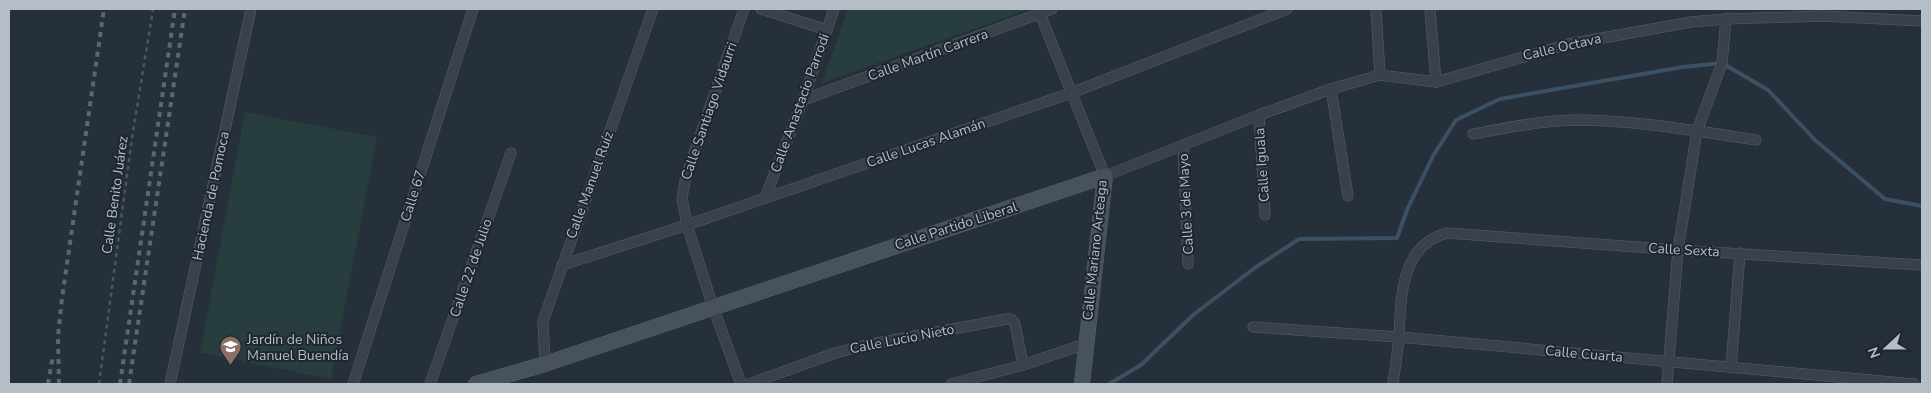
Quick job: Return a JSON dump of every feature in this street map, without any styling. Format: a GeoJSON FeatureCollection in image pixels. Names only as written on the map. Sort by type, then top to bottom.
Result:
{"type":"FeatureCollection","features":[{"type":"Feature","properties":{"kind":"street","name":"Hacienda de Pomoca"},"geometry":{"type":"LineString","coordinates":[[170,384],[251,9]]}},
{"type":"Feature","properties":{"kind":"street","name":"Calle 67"},"geometry":{"type":"LineString","coordinates":[[353,384],[473,9]]}},
{"type":"Feature","properties":{"kind":"street","name":"Calle Manuel Ruíz"},"geometry":{"type":"LineString","coordinates":[[545,364],[543,321],[653,9]]}},
{"type":"Feature","properties":{"kind":"street","name":"Calle Santiago Vidaurri"},"geometry":{"type":"LineString","coordinates":[[741,384],[712,307],[687,225],[682,198],[686,176],[744,9]]}},
{"type":"Feature","properties":{"kind":"street"},"geometry":{"type":"LineString","coordinates":[[761,9],[826,30]]}},
{"type":"Feature","properties":{"kind":"street","name":"Calle Anastacio Parrodi"},"geometry":{"type":"LineString","coordinates":[[765,198],[803,100],[834,9]]}},
{"type":"Feature","properties":{"kind":"street","name":"Calle Martín Carrera"},"geometry":{"type":"LineString","coordinates":[[803,100],[1038,11],[1052,9]]}},
{"type":"Feature","properties":{"kind":"street","name":"Calle Lucas Alamán"},"geometry":{"type":"LineString","coordinates":[[562,266],[1072,93],[1287,9]]}},
{"type":"Feature","properties":{"kind":"street"},"geometry":{"type":"LineString","coordinates":[[1376,9],[1380,75]]}},
{"type":"Feature","properties":{"kind":"street"},"geometry":{"type":"LineString","coordinates":[[1430,9],[1436,82]]}},
{"type":"Feature","properties":{"kind":"street","name":"Calle Mariano Arteaga"},"geometry":{"type":"LineString","coordinates":[[1038,11],[1104,176],[1085,344],[1083,379]]}},
{"type":"Feature","properties":{"kind":"street","name":"Calle Octava"},"geometry":{"type":"LineString","coordinates":[[1436,82],[1569,44],[1691,22],[1823,16],[1922,21]]}},
{"type":"Feature","properties":{"kind":"street"},"geometry":{"type":"LineString","coordinates":[[1667,384],[1678,250],[1697,131],[1722,63],[1726,19]]}},
{"type":"Feature","properties":{"kind":"street","name":"Calle Partido Liberal"},"geometry":{"type":"LineString","coordinates":[[476,384],[545,364],[1104,176],[1183,144],[1331,89],[1380,75],[1436,82]]}},
{"type":"Feature","properties":{"kind":"street"},"geometry":{"type":"LineString","coordinates":[[1331,89],[1348,196]]}},
{"type":"Feature","properties":{"kind":"street","name":"Calle Iguala"},"geometry":{"type":"LineString","coordinates":[[1259,115],[1265,216]]}},
{"type":"Feature","properties":{"kind":"street"},"geometry":{"type":"LineString","coordinates":[[1473,134],[1523,124],[1574,120],[1639,124],[1756,140]]}},
{"type":"Feature","properties":{"kind":"street","name":"Calle 3 de Mayo"},"geometry":{"type":"LineString","coordinates":[[1183,144],[1188,264]]}},
{"type":"Feature","properties":{"kind":"street","name":"Calle 22 de Julio"},"geometry":{"type":"LineString","coordinates":[[430,384],[511,153]]}},
{"type":"Feature","properties":{"kind":"street","name":"Calle Sexta"},"geometry":{"type":"LineString","coordinates":[[1398,337],[1401,291],[1407,270],[1426,242],[1434,236],[1447,233],[1922,265]]}},
{"type":"Feature","properties":{"kind":"street"},"geometry":{"type":"LineString","coordinates":[[1731,368],[1740,253]]}},
{"type":"Feature","properties":{"kind":"street","name":"Calle Lucio Nieto"},"geometry":{"type":"LineString","coordinates":[[749,384],[834,354],[866,345],[1011,318],[1015,324],[1023,365]]}},
{"type":"Feature","properties":{"kind":"street","name":"Calle Cuarta"},"geometry":{"type":"LineString","coordinates":[[1253,327],[1398,337],[1914,384]]}},
{"type":"Feature","properties":{"kind":"street"},"geometry":{"type":"LineString","coordinates":[[1393,384],[1398,337]]}},
{"type":"Feature","properties":{"kind":"street"},"geometry":{"type":"LineString","coordinates":[[951,384],[1023,365],[1085,344]]}},
{"type":"Feature","properties":{"kind":"path","name":"Calle Benito Juárez"},"geometry":{"type":"LineString","coordinates":[[99,384],[132,138],[153,9]]}},
{"type":"Feature","properties":{"kind":"green space"},"geometry":{"type":"Polygon","coordinates":[[[848,9],[1024,9],[1024,11],[822,83],[848,9]]]}},
{"type":"Feature","properties":{"kind":"green space"},"geometry":{"type":"Polygon","coordinates":[[[245,112],[377,137],[331,379],[200,353],[245,112]]]}},
{"type":"Feature","properties":{"kind":"waterway"},"geometry":{"type":"LineString","coordinates":[[1109,384],[1141,365],[1193,315],[1256,267],[1299,239],[1397,238],[1407,210],[1433,156],[1456,120],[1500,99],[1683,67],[1722,63],[1768,90],[1815,140],[1885,199],[1922,206]]}},
{"type":"Feature","properties":{"kind":"railway"},"geometry":{"type":"LineString","coordinates":[[59,384],[58,336],[62,298],[104,9]]}},
{"type":"Feature","properties":{"kind":"railway"},"geometry":{"type":"LineString","coordinates":[[120,384],[175,9]]}},
{"type":"Feature","properties":{"kind":"railway"},"geometry":{"type":"LineString","coordinates":[[129,384],[185,9]]}},
{"type":"Feature","properties":{"kind":"railway"},"geometry":{"type":"LineString","coordinates":[[48,384],[53,355]]}},
{"type":"Feature","properties":{"kind":"place","name":"Jardín de Niños Manuel Buendía"},"geometry":{"type":"Point","coordinates":[231,366]}}]}
